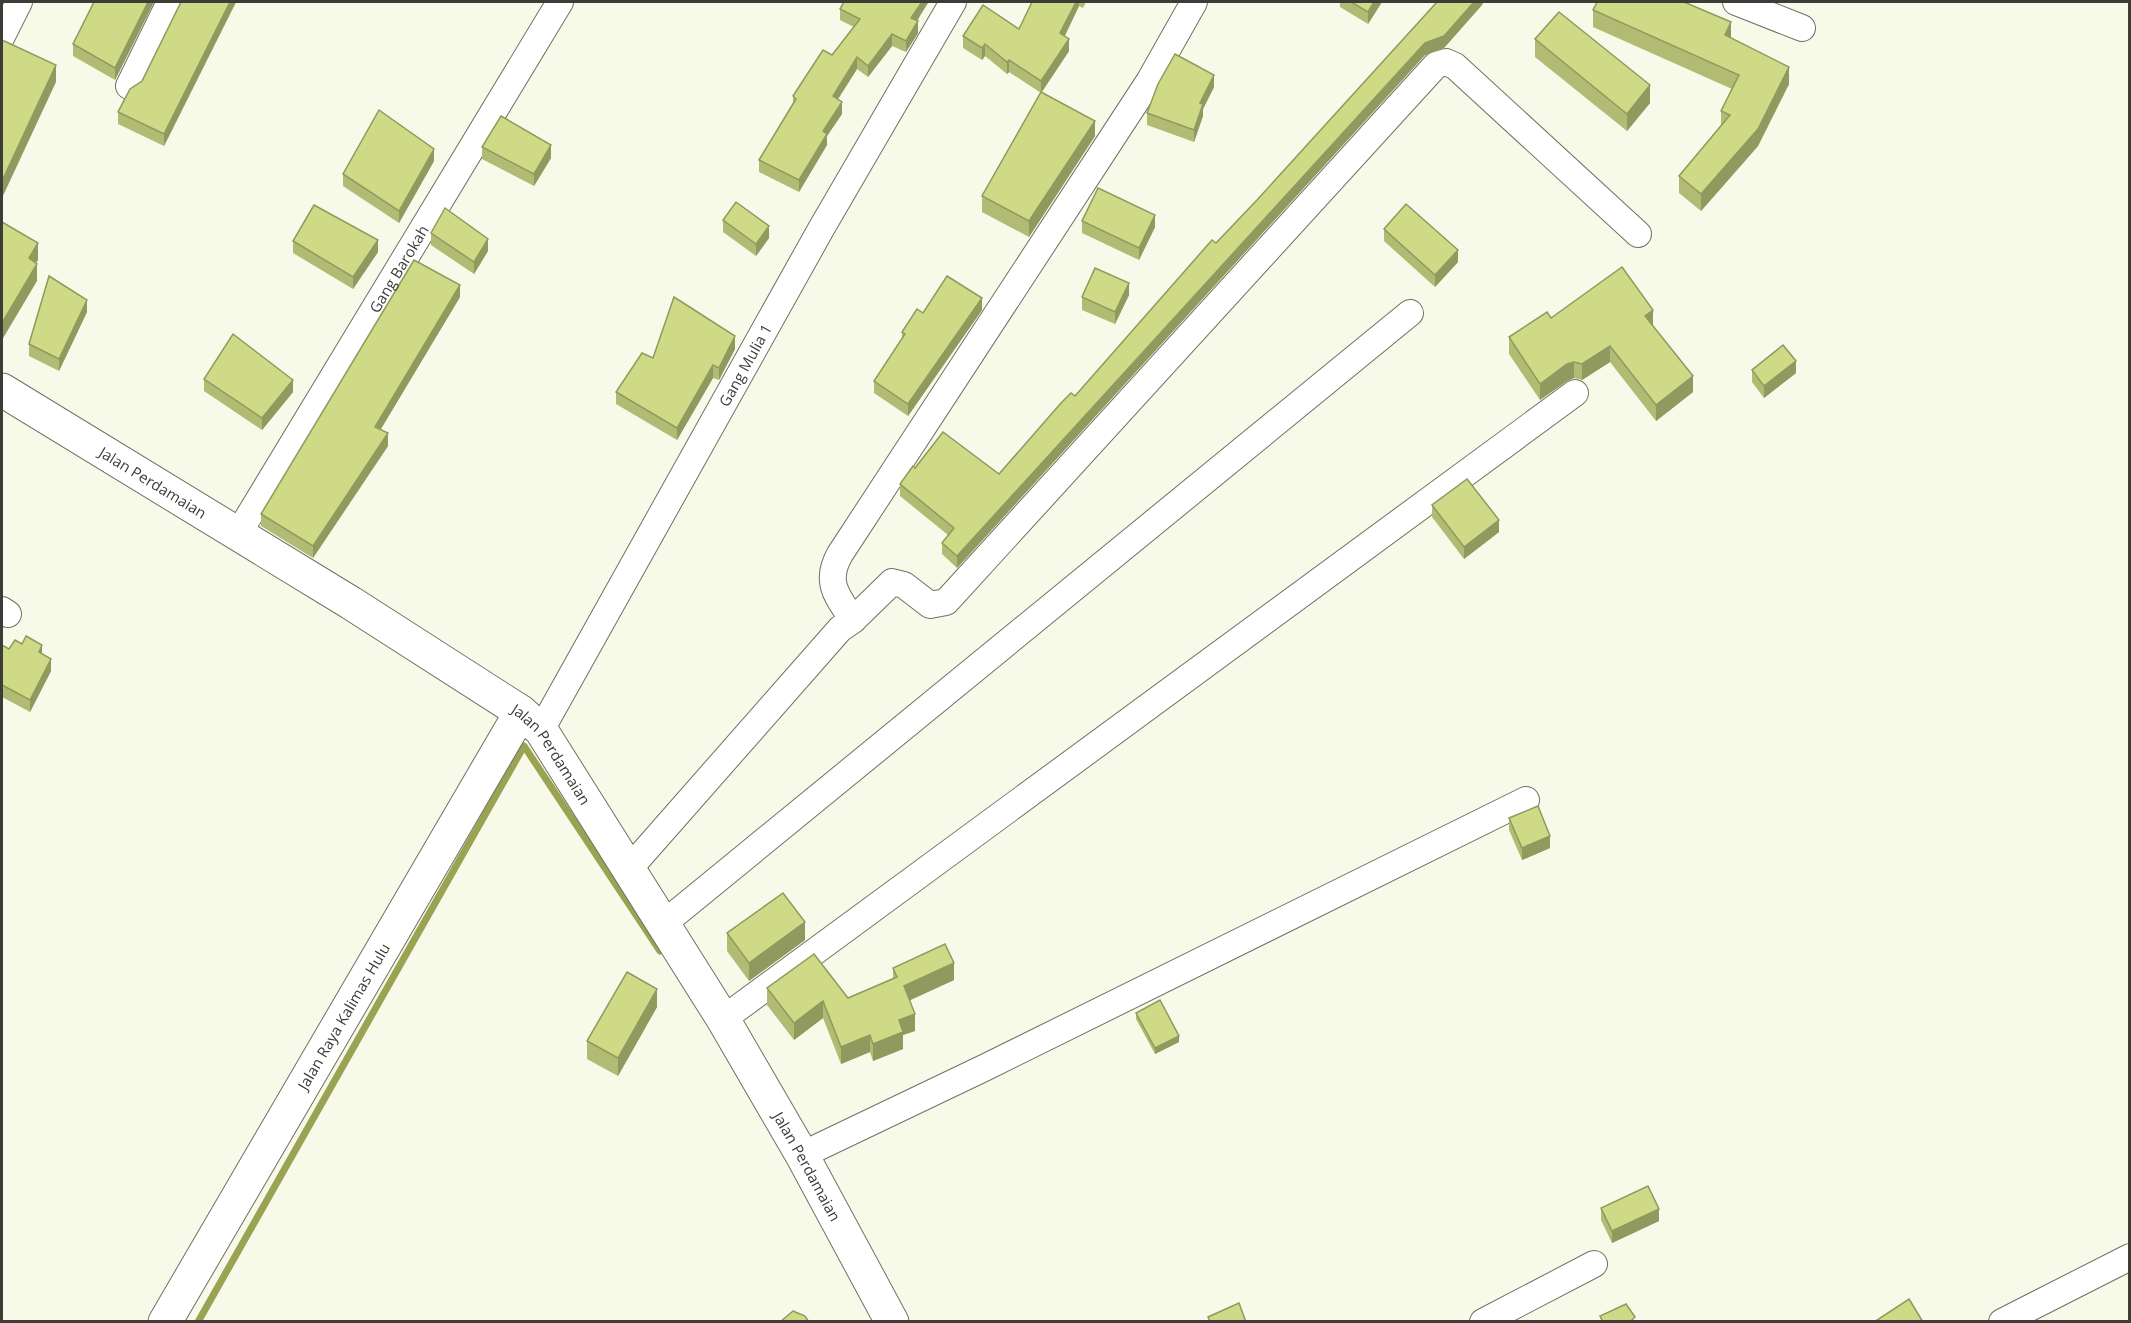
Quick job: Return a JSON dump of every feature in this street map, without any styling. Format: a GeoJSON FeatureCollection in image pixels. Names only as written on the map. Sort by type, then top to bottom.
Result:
{"type":"FeatureCollection","features":[{"type":"Feature","properties":{"kind":"street"},"geometry":{"type":"LineString","coordinates":[[2,36],[19,2]]}},
{"type":"Feature","properties":{"kind":"street"},"geometry":{"type":"LineString","coordinates":[[129,86],[170,2]]}},
{"type":"Feature","properties":{"kind":"street","name":"Gang Barokah"},"geometry":{"type":"LineString","coordinates":[[237,534],[560,2]]}},
{"type":"Feature","properties":{"kind":"street","name":"Gang Mulia 1"},"geometry":{"type":"LineString","coordinates":[[531,721],[953,2]]}},
{"type":"Feature","properties":{"kind":"street"},"geometry":{"type":"LineString","coordinates":[[853,620],[837,596],[832,580],[832,568],[970,352],[1150,80],[1194,2]]}},
{"type":"Feature","properties":{"kind":"street"},"geometry":{"type":"LineString","coordinates":[[1736,2],[1802,28]]}},
{"type":"Feature","properties":{"kind":"street"},"geometry":{"type":"LineString","coordinates":[[628,869],[840,629],[853,620],[892,582],[904,585],[930,605],[946,602],[1436,65],[1446,62],[1455,66],[1638,234]]}},
{"type":"Feature","properties":{"kind":"street"},"geometry":{"type":"LineString","coordinates":[[663,924],[1410,313]]}},
{"type":"Feature","properties":{"kind":"street","name":"Jalan Perdamaian"},"geometry":{"type":"LineString","coordinates":[[2,390],[351,603],[531,721],[723,1018],[802,1155],[892,1322]]}},
{"type":"Feature","properties":{"kind":"street"},"geometry":{"type":"LineString","coordinates":[[723,1018],[1575,393]]}},
{"type":"Feature","properties":{"kind":"street","name":"Jalan Raya Kalimas Hulu"},"geometry":{"type":"LineString","coordinates":[[165,1322],[531,721]]}},
{"type":"Feature","properties":{"kind":"street"},"geometry":{"type":"LineString","coordinates":[[802,1155],[984,1068],[1526,800]]}},
{"type":"Feature","properties":{"kind":"street"},"geometry":{"type":"LineString","coordinates":[[2002,1322],[2130,1257]]}},
{"type":"Feature","properties":{"kind":"street"},"geometry":{"type":"LineString","coordinates":[[1483,1322],[1594,1264]]}},
{"type":"Feature","properties":{"kind":"building"},"geometry":{"type":"Polygon","coordinates":[[[94,2],[148,2],[115,68],[73,44],[94,2]]]}},
{"type":"Feature","properties":{"kind":"building"},"geometry":{"type":"Polygon","coordinates":[[[181,2],[230,2],[164,134],[118,112],[130,89],[142,81],[181,2]]]}},
{"type":"Feature","properties":{"kind":"building"},"geometry":{"type":"Polygon","coordinates":[[[844,2],[922,2],[911,18],[918,21],[906,41],[892,34],[868,66],[857,57],[833,96],[842,102],[823,131],[827,134],[799,180],[759,160],[796,99],[793,96],[823,50],[832,55],[860,19],[840,9],[844,2]]]}},
{"type":"Feature","properties":{"kind":"building"},"geometry":{"type":"Polygon","coordinates":[[[1032,2],[1076,2],[1060,33],[1069,39],[1041,81],[1009,60],[1007,62],[985,44],[982,48],[963,36],[983,5],[1019,29],[1032,2]]]}},
{"type":"Feature","properties":{"kind":"building"},"geometry":{"type":"Polygon","coordinates":[[[1351,2],[1374,2],[1368,12],[1351,2]]]}},
{"type":"Feature","properties":{"kind":"building"},"geometry":{"type":"Polygon","coordinates":[[[1437,2],[1474,2],[1444,36],[1425,43],[957,556],[942,543],[954,528],[900,484],[943,432],[999,474],[1061,403],[1071,393],[1075,396],[1212,240],[1216,243],[1257,200],[1437,2]]]}},
{"type":"Feature","properties":{"kind":"building"},"geometry":{"type":"Polygon","coordinates":[[[1597,2],[1684,2],[1731,22],[1725,35],[1789,67],[1758,129],[1701,194],[1679,176],[1730,115],[1721,111],[1739,75],[1593,10],[1597,2]]]}},
{"type":"Feature","properties":{"kind":"building"},"geometry":{"type":"Polygon","coordinates":[[[1559,12],[1650,85],[1627,114],[1535,39],[1559,12]]]}},
{"type":"Feature","properties":{"kind":"building"},"geometry":{"type":"Polygon","coordinates":[[[2,40],[56,65],[2,181],[2,40]]]}},
{"type":"Feature","properties":{"kind":"building"},"geometry":{"type":"Polygon","coordinates":[[[1175,54],[1214,75],[1200,103],[1203,104],[1194,130],[1147,113],[1158,84],[1175,54]]]}},
{"type":"Feature","properties":{"kind":"building"},"geometry":{"type":"Polygon","coordinates":[[[1041,92],[1095,121],[1029,221],[982,196],[1041,92]]]}},
{"type":"Feature","properties":{"kind":"building"},"geometry":{"type":"Polygon","coordinates":[[[379,110],[434,149],[399,211],[343,174],[379,110]]]}},
{"type":"Feature","properties":{"kind":"building"},"geometry":{"type":"Polygon","coordinates":[[[501,116],[551,145],[534,174],[482,147],[501,116]]]}},
{"type":"Feature","properties":{"kind":"building"},"geometry":{"type":"Polygon","coordinates":[[[1098,188],[1155,215],[1139,248],[1082,221],[1098,188]]]}},
{"type":"Feature","properties":{"kind":"building"},"geometry":{"type":"Polygon","coordinates":[[[736,202],[769,226],[756,244],[723,220],[736,202]]]}},
{"type":"Feature","properties":{"kind":"building"},"geometry":{"type":"Polygon","coordinates":[[[1406,204],[1458,250],[1435,275],[1384,229],[1406,204]]]}},
{"type":"Feature","properties":{"kind":"building"},"geometry":{"type":"Polygon","coordinates":[[[314,205],[378,240],[353,277],[293,241],[314,205]]]}},
{"type":"Feature","properties":{"kind":"building"},"geometry":{"type":"Polygon","coordinates":[[[445,208],[488,239],[474,262],[431,233],[445,208]]]}},
{"type":"Feature","properties":{"kind":"building"},"geometry":{"type":"Polygon","coordinates":[[[2,222],[38,243],[29,258],[37,264],[2,323],[2,222]]]}},
{"type":"Feature","properties":{"kind":"building"},"geometry":{"type":"Polygon","coordinates":[[[414,260],[460,285],[375,427],[388,433],[313,546],[261,514],[414,260]]]}},
{"type":"Feature","properties":{"kind":"building"},"geometry":{"type":"Polygon","coordinates":[[[1622,267],[1653,310],[1645,316],[1693,376],[1656,405],[1610,346],[1582,364],[1574,362],[1567,364],[1540,384],[1509,337],[1547,312],[1551,318],[1622,267]]]}},
{"type":"Feature","properties":{"kind":"building"},"geometry":{"type":"Polygon","coordinates":[[[1095,268],[1129,283],[1115,312],[1082,297],[1095,268]]]}},
{"type":"Feature","properties":{"kind":"building"},"geometry":{"type":"Polygon","coordinates":[[[49,276],[87,300],[59,359],[29,344],[49,276]]]}},
{"type":"Feature","properties":{"kind":"building"},"geometry":{"type":"Polygon","coordinates":[[[947,276],[982,298],[908,404],[874,381],[905,334],[902,332],[917,309],[923,313],[947,276]]]}},
{"type":"Feature","properties":{"kind":"building"},"geometry":{"type":"Polygon","coordinates":[[[674,297],[735,336],[719,368],[713,365],[677,428],[616,392],[642,353],[653,358],[674,297]]]}},
{"type":"Feature","properties":{"kind":"building"},"geometry":{"type":"Polygon","coordinates":[[[233,334],[293,380],[262,418],[204,379],[233,334]]]}},
{"type":"Feature","properties":{"kind":"building"},"geometry":{"type":"Polygon","coordinates":[[[1783,345],[1796,361],[1764,386],[1752,370],[1783,345]]]}},
{"type":"Feature","properties":{"kind":"building"},"geometry":{"type":"Polygon","coordinates":[[[1467,479],[1499,520],[1464,547],[1432,505],[1467,479]]]}},
{"type":"Feature","properties":{"kind":"building"},"geometry":{"type":"Polygon","coordinates":[[[26,636],[42,645],[39,652],[51,659],[30,700],[2,685],[2,645],[9,649],[15,640],[22,644],[26,636]]]}},
{"type":"Feature","properties":{"kind":"building"},"geometry":{"type":"Polygon","coordinates":[[[1538,806],[1550,836],[1522,848],[1509,818],[1538,806]]]}},
{"type":"Feature","properties":{"kind":"building"},"geometry":{"type":"Polygon","coordinates":[[[783,893],[805,922],[749,963],[727,933],[783,893]]]}},
{"type":"Feature","properties":{"kind":"building"},"geometry":{"type":"Polygon","coordinates":[[[945,944],[954,963],[904,986],[915,1014],[899,1020],[903,1032],[873,1044],[870,1035],[841,1047],[823,1001],[794,1023],[767,988],[814,954],[848,998],[897,977],[893,968],[945,944]]]}},
{"type":"Feature","properties":{"kind":"building"},"geometry":{"type":"Polygon","coordinates":[[[627,972],[657,989],[618,1058],[587,1041],[627,972]]]}},
{"type":"Feature","properties":{"kind":"building"},"geometry":{"type":"Polygon","coordinates":[[[1160,1000],[1179,1036],[1155,1048],[1136,1013],[1160,1000]]]}},
{"type":"Feature","properties":{"kind":"building"},"geometry":{"type":"Polygon","coordinates":[[[1648,1186],[1659,1209],[1612,1231],[1601,1208],[1648,1186]]]}},
{"type":"Feature","properties":{"kind":"building"},"geometry":{"type":"Polygon","coordinates":[[[1909,1299],[1923,1322],[1874,1322],[1909,1299]]]}},
{"type":"Feature","properties":{"kind":"building"},"geometry":{"type":"Polygon","coordinates":[[[1239,1303],[1246,1322],[1210,1322],[1208,1317],[1239,1303]]]}},
{"type":"Feature","properties":{"kind":"building"},"geometry":{"type":"Polygon","coordinates":[[[1626,1304],[1635,1317],[1630,1322],[1603,1322],[1600,1316],[1626,1304]]]}},
{"type":"Feature","properties":{"kind":"building"},"geometry":{"type":"Polygon","coordinates":[[[793,1311],[805,1316],[809,1322],[780,1322],[793,1311]]]}},
{"type":"Feature","properties":{"kind":"waterway"},"geometry":{"type":"LineString","coordinates":[[198,1322],[524,746],[660,951]]}}]}
